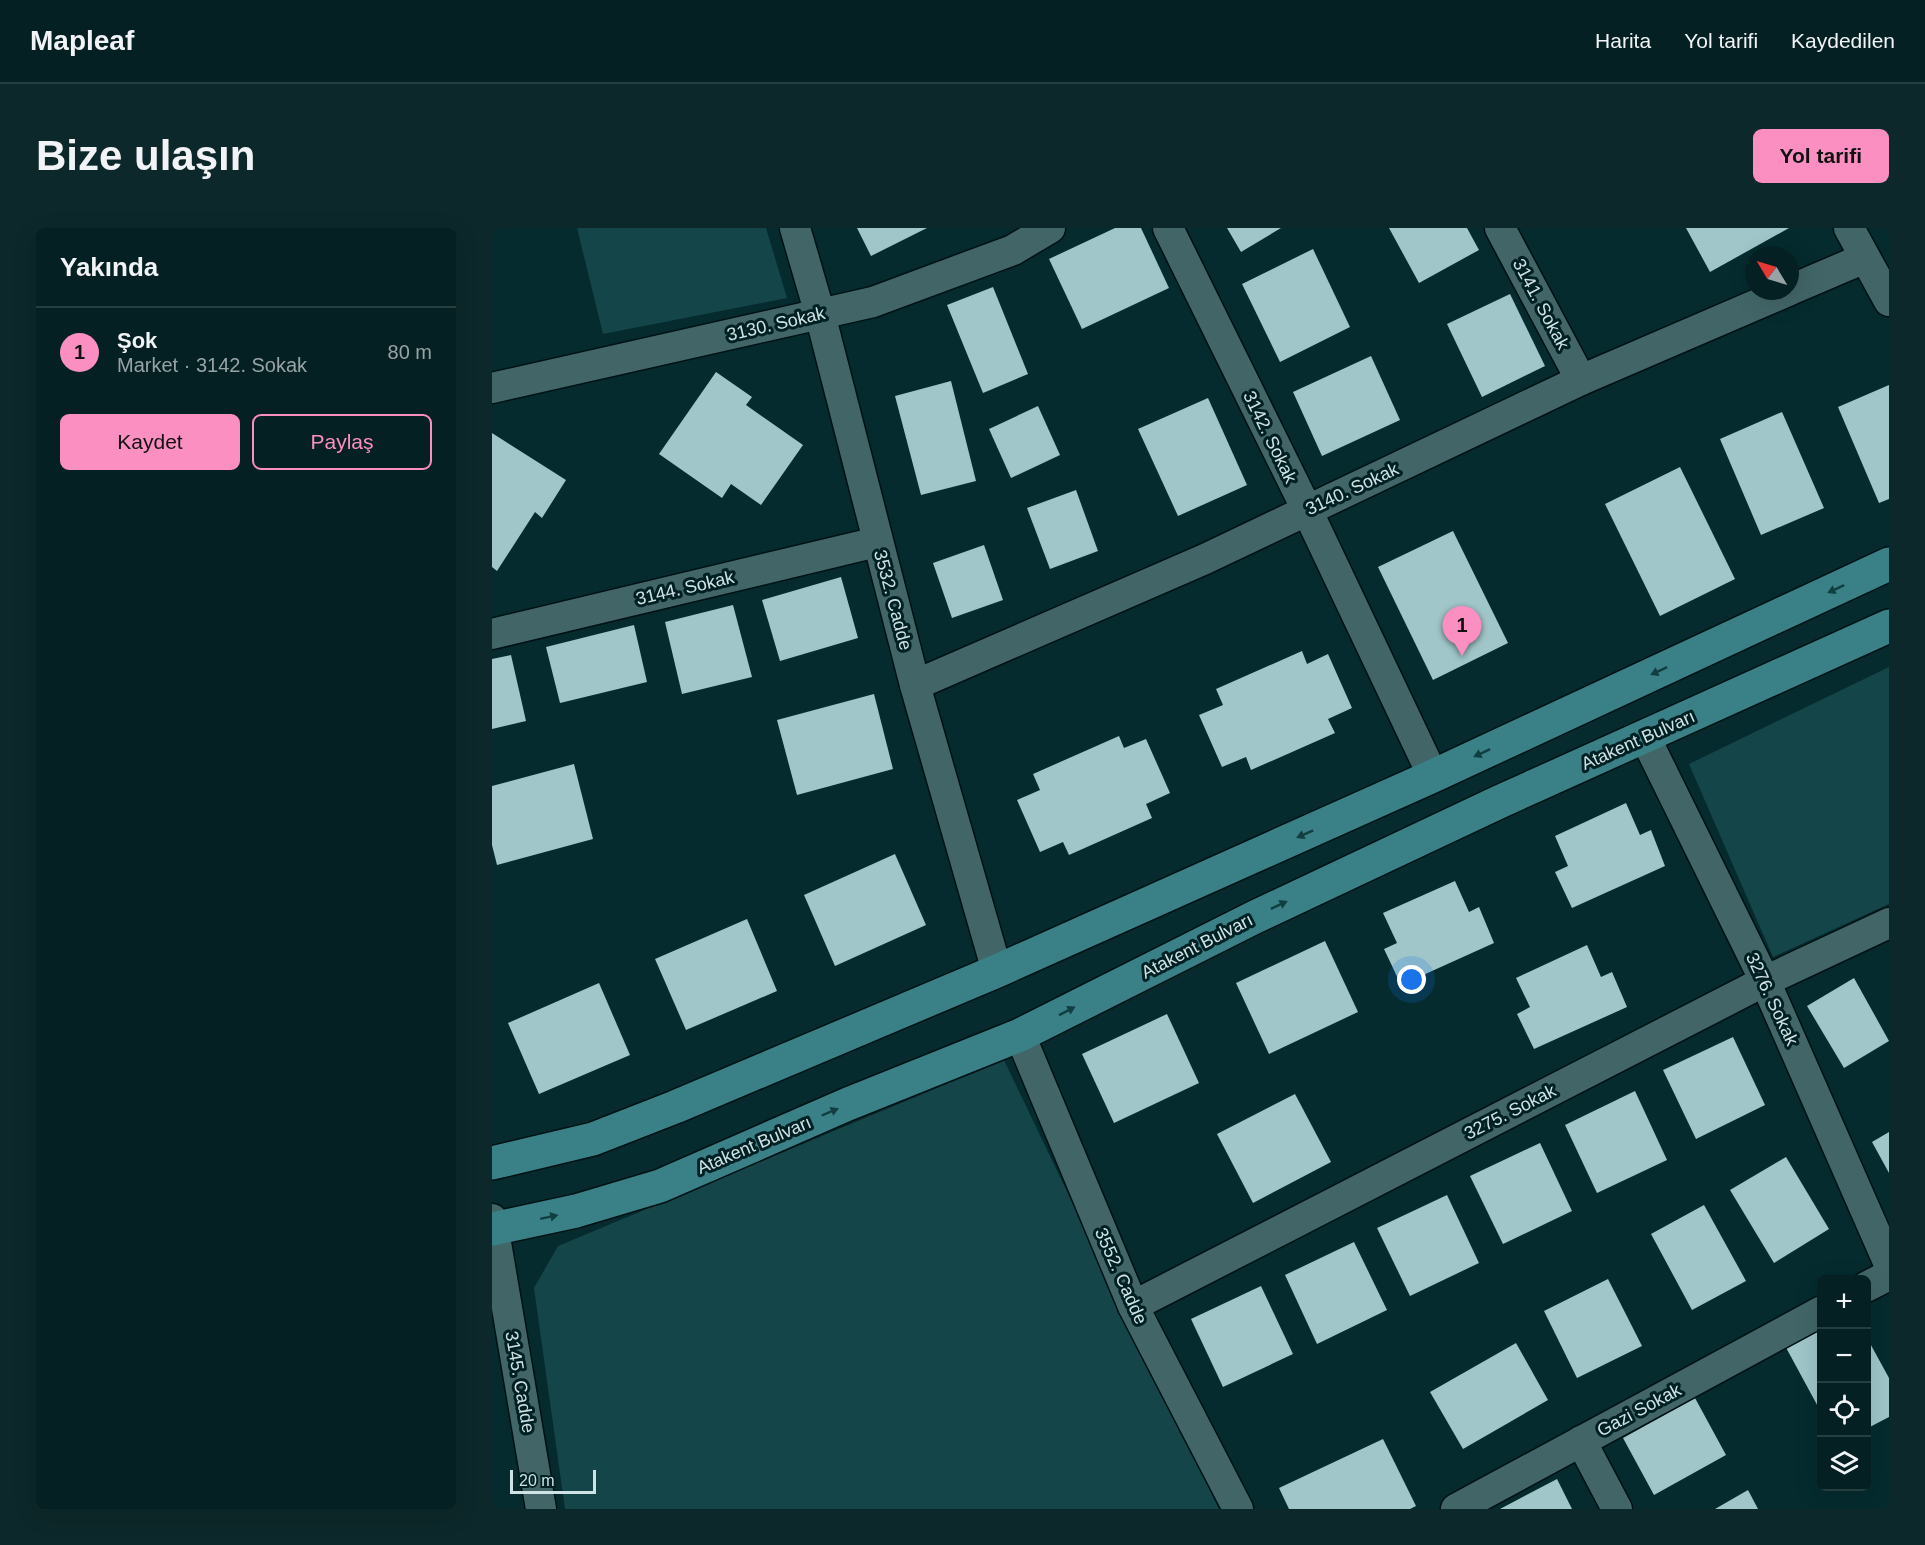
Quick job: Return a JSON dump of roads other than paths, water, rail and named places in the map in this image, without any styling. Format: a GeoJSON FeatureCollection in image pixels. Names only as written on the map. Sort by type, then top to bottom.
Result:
{"type":"FeatureCollection","features":[{"type":"Feature","properties":{"kind":"main road"},"geometry":{"type":"LineString","coordinates":[[492,1163],[603,1135],[997,971],[1433,776],[1889,564]]}},
{"type":"Feature","properties":{"kind":"main road","name":"Atakent Bulvarı"},"geometry":{"type":"LineString","coordinates":[[493,1226],[576,1211],[660,1186],[848,1104],[1020,1035],[1255,916],[1498,802],[1889,626]]}},
{"type":"Feature","properties":{"kind":"street","name":"3532. Cadde"},"geometry":{"type":"LineString","coordinates":[[795,228],[820,314],[915,685],[997,971]]}},
{"type":"Feature","properties":{"kind":"street","name":"3130. Sokak"},"geometry":{"type":"LineString","coordinates":[[492,388],[873,302],[1013,250],[1050,228]]}},
{"type":"Feature","properties":{"kind":"street","name":"3142. Sokak"},"geometry":{"type":"LineString","coordinates":[[1168,228],[1307,510],[1433,776]]}},
{"type":"Feature","properties":{"kind":"street","name":"3141. Sokak"},"geometry":{"type":"LineString","coordinates":[[1500,228],[1581,380]]}},
{"type":"Feature","properties":{"kind":"street"},"geometry":{"type":"LineString","coordinates":[[1849,228],[1889,301]]}},
{"type":"Feature","properties":{"kind":"street","name":"3140. Sokak"},"geometry":{"type":"LineString","coordinates":[[1799,287],[1864,258]]}},
{"type":"Feature","properties":{"kind":"street","name":"3140. Sokak"},"geometry":{"type":"LineString","coordinates":[[915,685],[1205,559],[1581,380],[1768,300]]}},
{"type":"Feature","properties":{"kind":"street","name":"3144. Sokak"},"geometry":{"type":"LineString","coordinates":[[492,634],[878,542]]}},
{"type":"Feature","properties":{"kind":"street","name":"3276. Sokak"},"geometry":{"type":"LineString","coordinates":[[1645,737],[1765,981],[1889,1264]]}},
{"type":"Feature","properties":{"kind":"street","name":"3275. Sokak"},"geometry":{"type":"LineString","coordinates":[[1133,1306],[1765,981],[1889,923]]}},
{"type":"Feature","properties":{"kind":"street","name":"3552. Cadde"},"geometry":{"type":"LineString","coordinates":[[1020,1035],[1133,1306],[1238,1509]]}},
{"type":"Feature","properties":{"kind":"street","name":"3145. Cadde"},"geometry":{"type":"LineString","coordinates":[[493,1226],[541,1509]]}},
{"type":"Feature","properties":{"kind":"street"},"geometry":{"type":"LineString","coordinates":[[1871,1284],[1889,1275]]}},
{"type":"Feature","properties":{"kind":"street","name":"Gazi Sokak"},"geometry":{"type":"LineString","coordinates":[[1456,1509],[1817,1313]]}},
{"type":"Feature","properties":{"kind":"street"},"geometry":{"type":"LineString","coordinates":[[1581,1441],[1617,1509]]}},
{"type":"Feature","properties":{"kind":"place","name":"Şok"},"geometry":{"type":"Point","coordinates":[1462,656]}}]}
